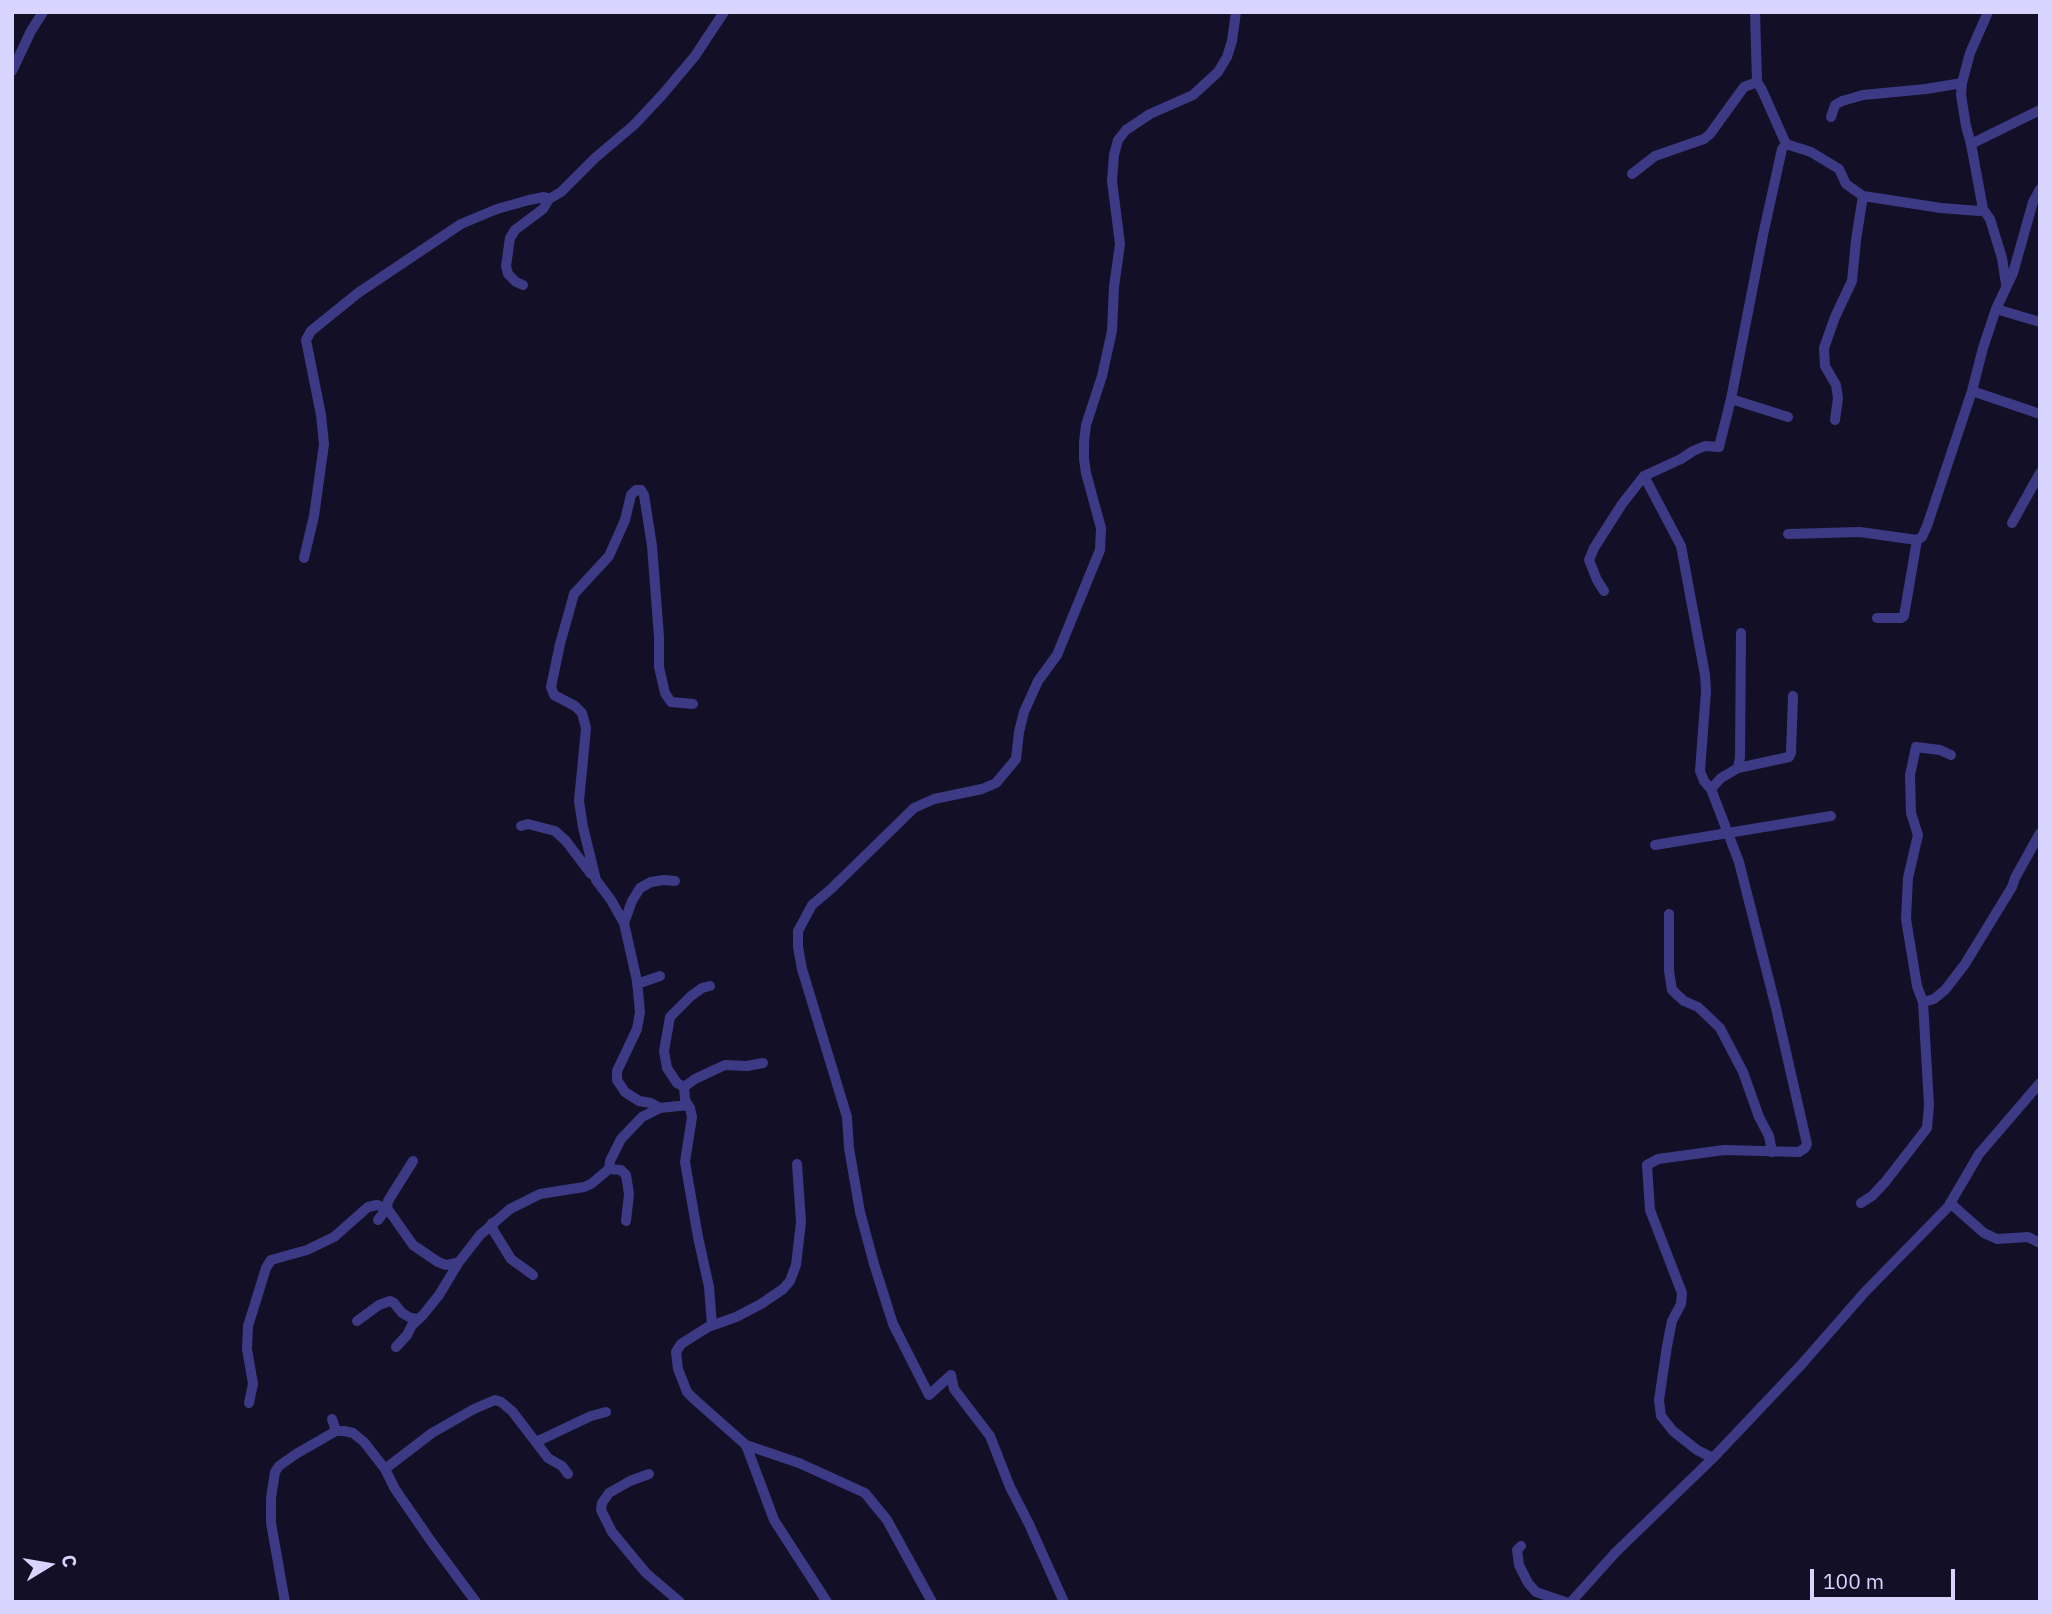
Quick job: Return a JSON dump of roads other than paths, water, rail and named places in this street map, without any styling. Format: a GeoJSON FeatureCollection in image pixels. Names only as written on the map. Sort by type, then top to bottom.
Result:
{"type":"FeatureCollection","features":[{"type":"Feature","properties":{"kind":"street"},"geometry":{"type":"LineString","coordinates":[[12,71],[43,12]]}},
{"type":"Feature","properties":{"kind":"street"},"geometry":{"type":"LineString","coordinates":[[523,285],[508,274],[506,266],[510,237],[634,125],[695,56],[724,12]]}},
{"type":"Feature","properties":{"kind":"street"},"geometry":{"type":"LineString","coordinates":[[1064,1602],[1010,1487],[990,1436],[954,1389],[951,1375],[929,1395],[893,1324],[860,1212],[849,1148],[847,1117],[802,969],[798,931],[812,905],[914,808],[934,799],[982,789],[996,783],[1016,759],[1024,712],[1038,681],[1057,655],[1100,550],[1101,528],[1086,474],[1084,442],[1086,425],[1102,376],[1112,331],[1120,244],[1112,181],[1118,140],[1138,121],[1193,95],[1219,72],[1232,41],[1236,12]]}},
{"type":"Feature","properties":{"kind":"street"},"geometry":{"type":"LineString","coordinates":[[1755,12],[1757,82],[1786,144],[1811,152],[1839,169],[1846,184],[1863,195],[1941,208],[1983,209]]}},
{"type":"Feature","properties":{"kind":"street"},"geometry":{"type":"LineString","coordinates":[[1989,12],[1973,44],[1961,95],[1983,209],[1990,219],[2006,285]]}},
{"type":"Feature","properties":{"kind":"street"},"geometry":{"type":"LineString","coordinates":[[1632,174],[1655,156],[1710,134],[1744,87],[1757,82]]}},
{"type":"Feature","properties":{"kind":"street"},"geometry":{"type":"LineString","coordinates":[[1831,117],[1835,105],[1863,95],[1962,83]]}},
{"type":"Feature","properties":{"kind":"street"},"geometry":{"type":"LineString","coordinates":[[1971,144],[2040,110]]}},
{"type":"Feature","properties":{"kind":"street"},"geometry":{"type":"LineString","coordinates":[[1604,591],[1589,561],[1594,548],[1622,504],[1644,476],[1705,446],[1719,447],[1763,234],[1782,149],[1786,144]]}},
{"type":"Feature","properties":{"kind":"street"},"geometry":{"type":"LineString","coordinates":[[1787,534],[1860,532],[1917,540],[1922,537],[1972,391],[1996,309],[2013,273],[2033,202],[2040,189]]}},
{"type":"Feature","properties":{"kind":"street"},"geometry":{"type":"LineString","coordinates":[[1835,419],[1838,398],[1836,385],[1825,366],[1824,348],[1852,281],[1863,195]]}},
{"type":"Feature","properties":{"kind":"street"},"geometry":{"type":"LineString","coordinates":[[304,558],[314,516],[324,444],[306,340],[311,331],[358,293],[461,224],[497,209],[544,197],[550,199]]}},
{"type":"Feature","properties":{"kind":"street"},"geometry":{"type":"LineString","coordinates":[[1996,309],[2040,322]]}},
{"type":"Feature","properties":{"kind":"street"},"geometry":{"type":"LineString","coordinates":[[1972,391],[2040,414]]}},
{"type":"Feature","properties":{"kind":"street"},"geometry":{"type":"LineString","coordinates":[[1731,399],[1788,416]]}},
{"type":"Feature","properties":{"kind":"street"},"geometry":{"type":"LineString","coordinates":[[2012,523],[2040,473]]}},
{"type":"Feature","properties":{"kind":"street"},"geometry":{"type":"LineString","coordinates":[[1644,476],[1683,554],[1705,675],[1700,771],[1711,789],[1739,862],[1807,1144],[1805,1149],[1799,1152],[1724,1150],[1658,1159],[1647,1166],[1650,1210],[1682,1293],[1667,1346],[1660,1400],[1661,1416],[1673,1431],[1697,1450],[1713,1458]]}},
{"type":"Feature","properties":{"kind":"street"},"geometry":{"type":"LineString","coordinates":[[596,880],[579,801],[586,728],[582,713],[575,706],[554,695],[551,687],[574,594],[609,556],[625,520],[631,495],[636,490],[641,490],[644,495],[650,536],[659,667],[664,693],[671,702],[693,704]]}},
{"type":"Feature","properties":{"kind":"street"},"geometry":{"type":"LineString","coordinates":[[1877,618],[1904,616],[1917,540]]}},
{"type":"Feature","properties":{"kind":"street"},"geometry":{"type":"LineString","coordinates":[[1738,768],[1741,633]]}},
{"type":"Feature","properties":{"kind":"street"},"geometry":{"type":"LineString","coordinates":[[1711,789],[1721,778],[1738,768],[1789,757],[1793,696]]}},
{"type":"Feature","properties":{"kind":"street"},"geometry":{"type":"LineString","coordinates":[[1861,1203],[1886,1181],[1927,1128],[1929,1105],[1923,1002],[1906,919],[1908,878],[1918,835],[1912,813],[1910,775],[1916,747],[1940,750],[1951,755]]}},
{"type":"Feature","properties":{"kind":"street"},"geometry":{"type":"LineString","coordinates":[[1655,845],[1831,816]]}},
{"type":"Feature","properties":{"kind":"street"},"geometry":{"type":"LineString","coordinates":[[521,826],[528,824],[555,831],[566,841],[611,900],[624,923],[640,1012],[637,1029],[617,1071],[617,1080],[625,1092],[639,1101],[660,1108]]}},
{"type":"Feature","properties":{"kind":"street"},"geometry":{"type":"LineString","coordinates":[[1923,1002],[1934,999],[1944,990],[1965,964],[2012,887],[2040,833]]}},
{"type":"Feature","properties":{"kind":"street"},"geometry":{"type":"LineString","coordinates":[[624,923],[640,888],[651,882],[675,881]]}},
{"type":"Feature","properties":{"kind":"street"},"geometry":{"type":"LineString","coordinates":[[1669,914],[1669,971],[1672,990],[1684,1001],[1698,1007],[1725,1036],[1769,1136],[1772,1152]]}},
{"type":"Feature","properties":{"kind":"street"},"geometry":{"type":"LineString","coordinates":[[637,984],[660,976]]}},
{"type":"Feature","properties":{"kind":"street"},"geometry":{"type":"LineString","coordinates":[[684,1087],[677,1083],[667,1068],[664,1051],[670,1017],[691,996],[710,986]]}},
{"type":"Feature","properties":{"kind":"street"},"geometry":{"type":"LineString","coordinates":[[684,1087],[726,1065],[747,1066],[763,1063]]}},
{"type":"Feature","properties":{"kind":"street"},"geometry":{"type":"LineString","coordinates":[[1572,1602],[1615,1553],[1713,1458],[1950,1203],[1979,1154],[2040,1083]]}},
{"type":"Feature","properties":{"kind":"street"},"geometry":{"type":"LineString","coordinates":[[684,1087],[685,1099],[692,1117],[685,1162],[711,1298],[712,1325]]}},
{"type":"Feature","properties":{"kind":"street"},"geometry":{"type":"LineString","coordinates":[[396,1347],[439,1295],[459,1262],[492,1223],[510,1209],[540,1194],[591,1184],[609,1169],[621,1139],[642,1117],[660,1108],[688,1105]]}},
{"type":"Feature","properties":{"kind":"street"},"geometry":{"type":"LineString","coordinates":[[378,1220],[413,1161]]}},
{"type":"Feature","properties":{"kind":"street"},"geometry":{"type":"LineString","coordinates":[[797,1164],[801,1222],[794,1272],[783,1289],[761,1304],[736,1317],[712,1325],[681,1344],[676,1352],[678,1369],[687,1392],[746,1445],[799,1463],[865,1493],[887,1520],[932,1602]]}},
{"type":"Feature","properties":{"kind":"street"},"geometry":{"type":"LineString","coordinates":[[609,1169],[621,1170],[626,1175],[629,1194],[626,1221]]}},
{"type":"Feature","properties":{"kind":"street"},"geometry":{"type":"LineString","coordinates":[[1950,1203],[1984,1234],[1997,1239],[2028,1237],[2040,1243]]}},
{"type":"Feature","properties":{"kind":"street"},"geometry":{"type":"LineString","coordinates":[[250,1404],[253,1384],[247,1349],[248,1326],[271,1260],[307,1250],[334,1237],[368,1207],[377,1205],[387,1208],[413,1245],[446,1265],[459,1262]]}},
{"type":"Feature","properties":{"kind":"street"},"geometry":{"type":"LineString","coordinates":[[492,1223],[511,1259],[533,1275]]}},
{"type":"Feature","properties":{"kind":"street"},"geometry":{"type":"LineString","coordinates":[[356,1321],[379,1305],[390,1301],[402,1313],[419,1319]]}},
{"type":"Feature","properties":{"kind":"street"},"geometry":{"type":"LineString","coordinates":[[385,1469],[432,1433],[495,1400],[512,1411],[548,1458],[562,1466],[568,1474]]}},
{"type":"Feature","properties":{"kind":"street"},"geometry":{"type":"LineString","coordinates":[[536,1442],[591,1416],[607,1412]]}},
{"type":"Feature","properties":{"kind":"street"},"geometry":{"type":"LineString","coordinates":[[332,1419],[336,1431]]}},
{"type":"Feature","properties":{"kind":"street"},"geometry":{"type":"LineString","coordinates":[[285,1602],[271,1523],[275,1472],[296,1454],[336,1431],[344,1430],[359,1436],[385,1469],[418,1522],[476,1602]]}},
{"type":"Feature","properties":{"kind":"street"},"geometry":{"type":"LineString","coordinates":[[746,1445],[774,1520],[827,1602]]}},
{"type":"Feature","properties":{"kind":"street"},"geometry":{"type":"LineString","coordinates":[[649,1474],[609,1493],[601,1510],[612,1532],[646,1573],[680,1602]]}},
{"type":"Feature","properties":{"kind":"street"},"geometry":{"type":"LineString","coordinates":[[1521,1546],[1517,1550],[1519,1565],[1528,1583],[1536,1592],[1565,1602]]}}]}
